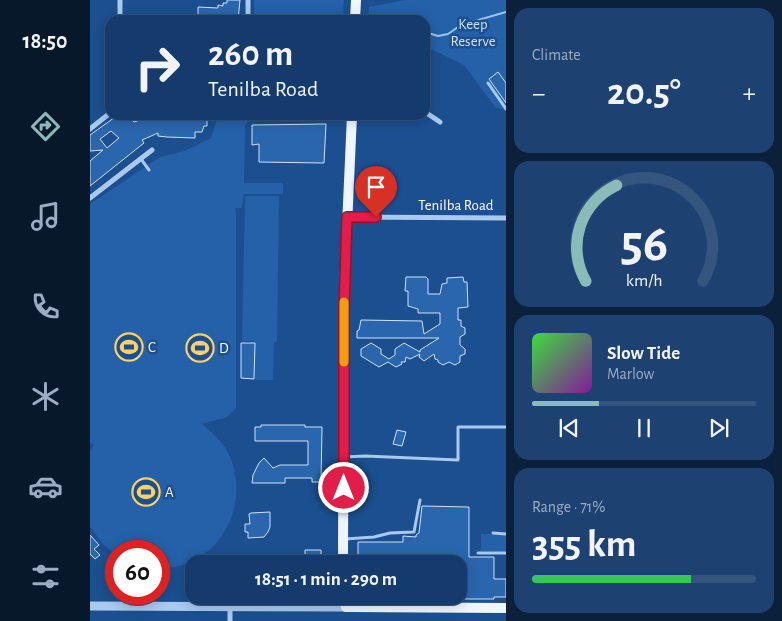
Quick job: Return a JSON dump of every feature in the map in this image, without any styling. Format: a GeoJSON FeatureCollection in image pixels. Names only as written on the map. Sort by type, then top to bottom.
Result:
{"type":"FeatureCollection","features":[{"type":"Feature","properties":{"kind":"main road"},"geometry":{"type":"LineString","coordinates":[[355,15],[356,0]]}},
{"type":"Feature","properties":{"kind":"main road"},"geometry":{"type":"LineString","coordinates":[[343,555],[344,293],[352,120]]}},
{"type":"Feature","properties":{"kind":"main road"},"geometry":{"type":"LineString","coordinates":[[346,607],[506,608]]}},
{"type":"Feature","properties":{"kind":"street"},"geometry":{"type":"LineString","coordinates":[[120,0],[120,15]]}},
{"type":"Feature","properties":{"kind":"street"},"geometry":{"type":"LineString","coordinates":[[248,0],[248,15]]}},
{"type":"Feature","properties":{"kind":"street"},"geometry":{"type":"LineString","coordinates":[[430,115],[440,122]]}},
{"type":"Feature","properties":{"kind":"street"},"geometry":{"type":"LineString","coordinates":[[90,128],[105,117]]}},
{"type":"Feature","properties":{"kind":"street"},"geometry":{"type":"LineString","coordinates":[[90,198],[152,150]]}},
{"type":"Feature","properties":{"kind":"street","name":"Tenilba Road"},"geometry":{"type":"LineString","coordinates":[[347,217],[506,218]]}},
{"type":"Feature","properties":{"kind":"street"},"geometry":{"type":"LineString","coordinates":[[90,606],[346,607]]}},
{"type":"Feature","properties":{"kind":"street"},"geometry":{"type":"LineString","coordinates":[[230,606],[230,621]]}},
{"type":"Feature","properties":{"kind":"lane"},"geometry":{"type":"LineString","coordinates":[[488,83],[506,109]]}},
{"type":"Feature","properties":{"kind":"lane"},"geometry":{"type":"LineString","coordinates":[[141,159],[149,170]]}},
{"type":"Feature","properties":{"kind":"lane"},"geometry":{"type":"LineString","coordinates":[[344,457],[366,456],[458,460],[458,427],[506,427]]}},
{"type":"Feature","properties":{"kind":"lane"},"geometry":{"type":"LineString","coordinates":[[343,539],[414,532],[420,500]]}},
{"type":"Feature","properties":{"kind":"lane"},"geometry":{"type":"LineString","coordinates":[[493,533],[506,534]]}},
{"type":"Feature","properties":{"kind":"lane"},"geometry":{"type":"LineString","coordinates":[[478,553],[506,553]]}},
{"type":"Feature","properties":{"kind":"green space"},"geometry":{"type":"Polygon","coordinates":[[[254,0],[344,0],[343,15],[254,15],[254,0]]]}},
{"type":"Feature","properties":{"kind":"green space","name":"Keep Reserve"},"geometry":{"type":"Polygon","coordinates":[[[405,0],[506,0],[506,111],[495,107],[464,65],[430,48],[430,15],[368,15],[369,7],[405,0]]]}},
{"type":"Feature","properties":{"kind":"green space"},"geometry":{"type":"Polygon","coordinates":[[[216,120],[249,120],[245,126],[244,183],[283,183],[283,194],[244,194],[242,208],[235,208],[236,408],[227,417],[202,424],[224,445],[234,469],[236,489],[234,510],[226,528],[215,545],[202,555],[185,555],[185,564],[170,567],[170,540],[105,540],[105,546],[90,527],[90,452],[94,445],[90,442],[90,204],[160,157],[185,151],[211,138],[216,120]]]}},
{"type":"Feature","properties":{"kind":"green space"},"geometry":{"type":"Polygon","coordinates":[[[245,196],[279,196],[277,342],[274,342],[273,380],[255,380],[254,341],[242,341],[245,196]]]}},
{"type":"Feature","properties":{"kind":"green space"},"geometry":{"type":"Polygon","coordinates":[[[481,534],[506,534],[506,552],[481,551],[481,534]]]}},
{"type":"Feature","properties":{"kind":"building"},"geometry":{"type":"Polygon","coordinates":[[[227,0],[240,0],[238,15],[198,15],[198,7],[218,8],[218,5],[223,6],[223,3],[227,3],[227,0]]]}},
{"type":"Feature","properties":{"kind":"building"},"geometry":{"type":"Polygon","coordinates":[[[498,72],[506,83],[506,103],[489,79],[498,72]]]}},
{"type":"Feature","properties":{"kind":"building"},"geometry":{"type":"Polygon","coordinates":[[[111,120],[133,120],[134,122],[140,120],[207,120],[207,126],[204,126],[202,132],[195,132],[195,138],[158,136],[158,133],[142,140],[144,143],[90,186],[90,161],[103,150],[90,151],[90,135],[111,120]],[[111,131],[100,139],[107,148],[119,138],[111,131]]]}},
{"type":"Feature","properties":{"kind":"building"},"geometry":{"type":"Polygon","coordinates":[[[326,124],[324,163],[259,162],[259,144],[252,145],[252,125],[326,124]]]}},
{"type":"Feature","properties":{"kind":"building"},"geometry":{"type":"Polygon","coordinates":[[[406,277],[426,277],[428,279],[428,294],[440,294],[442,284],[447,283],[447,278],[463,277],[464,282],[467,282],[468,307],[458,308],[458,320],[461,320],[461,326],[465,328],[465,334],[460,337],[460,345],[465,349],[465,354],[460,356],[460,362],[455,365],[449,362],[443,365],[435,359],[434,354],[424,361],[419,357],[420,354],[410,359],[406,357],[405,362],[401,362],[402,364],[396,367],[388,362],[379,367],[361,356],[361,349],[371,343],[381,349],[381,354],[389,359],[395,355],[395,349],[404,343],[420,352],[420,350],[439,338],[357,338],[357,331],[359,330],[361,320],[422,321],[424,334],[440,324],[440,313],[418,313],[418,309],[408,306],[408,291],[405,291],[406,277]]]}},
{"type":"Feature","properties":{"kind":"building"},"geometry":{"type":"Polygon","coordinates":[[[241,343],[255,343],[254,379],[241,378],[241,343]]]}},
{"type":"Feature","properties":{"kind":"building"},"geometry":{"type":"Polygon","coordinates":[[[261,425],[322,427],[321,482],[312,482],[312,478],[285,478],[285,483],[252,483],[253,475],[264,458],[273,468],[280,465],[308,465],[308,441],[255,441],[255,427],[261,427],[261,425]]]}},
{"type":"Feature","properties":{"kind":"building"},"geometry":{"type":"Polygon","coordinates":[[[397,430],[406,432],[402,446],[393,444],[397,430]]]}},
{"type":"Feature","properties":{"kind":"building"},"geometry":{"type":"Polygon","coordinates":[[[422,506],[469,507],[469,557],[494,557],[494,579],[506,579],[506,597],[467,599],[467,555],[358,555],[358,542],[403,542],[403,536],[416,537],[419,533],[422,506]]]}},
{"type":"Feature","properties":{"kind":"building"},"geometry":{"type":"Polygon","coordinates":[[[270,512],[270,527],[264,537],[248,538],[248,532],[245,532],[245,524],[250,524],[249,514],[270,512]]]}},
{"type":"Feature","properties":{"kind":"building"},"geometry":{"type":"Polygon","coordinates":[[[90,535],[99,545],[94,549],[100,555],[95,559],[90,554],[90,535]]]}},
{"type":"Feature","properties":{"kind":"building"},"geometry":{"type":"Polygon","coordinates":[[[305,550],[321,550],[321,555],[305,555],[305,550]]]}},
{"type":"Feature","properties":{"kind":"waterway"},"geometry":{"type":"LineString","coordinates":[[430,34],[438,36],[448,34],[461,25],[506,12]]}},
{"type":"Feature","properties":{"kind":"slow traffic"},"geometry":{"type":"LineString","coordinates":[[344,302],[344,362]]}},
{"type":"Feature","properties":{"kind":"place","name":"C"},"geometry":{"type":"Point","coordinates":[129,347]}},
{"type":"Feature","properties":{"kind":"place","name":"D"},"geometry":{"type":"Point","coordinates":[200,348]}},
{"type":"Feature","properties":{"kind":"place","name":"A"},"geometry":{"type":"Point","coordinates":[146,492]}},
{"type":"Feature","properties":{"kind":"route"},"geometry":{"type":"LineString","coordinates":[[344,488],[344,310],[347,217],[376,217]]}}]}
